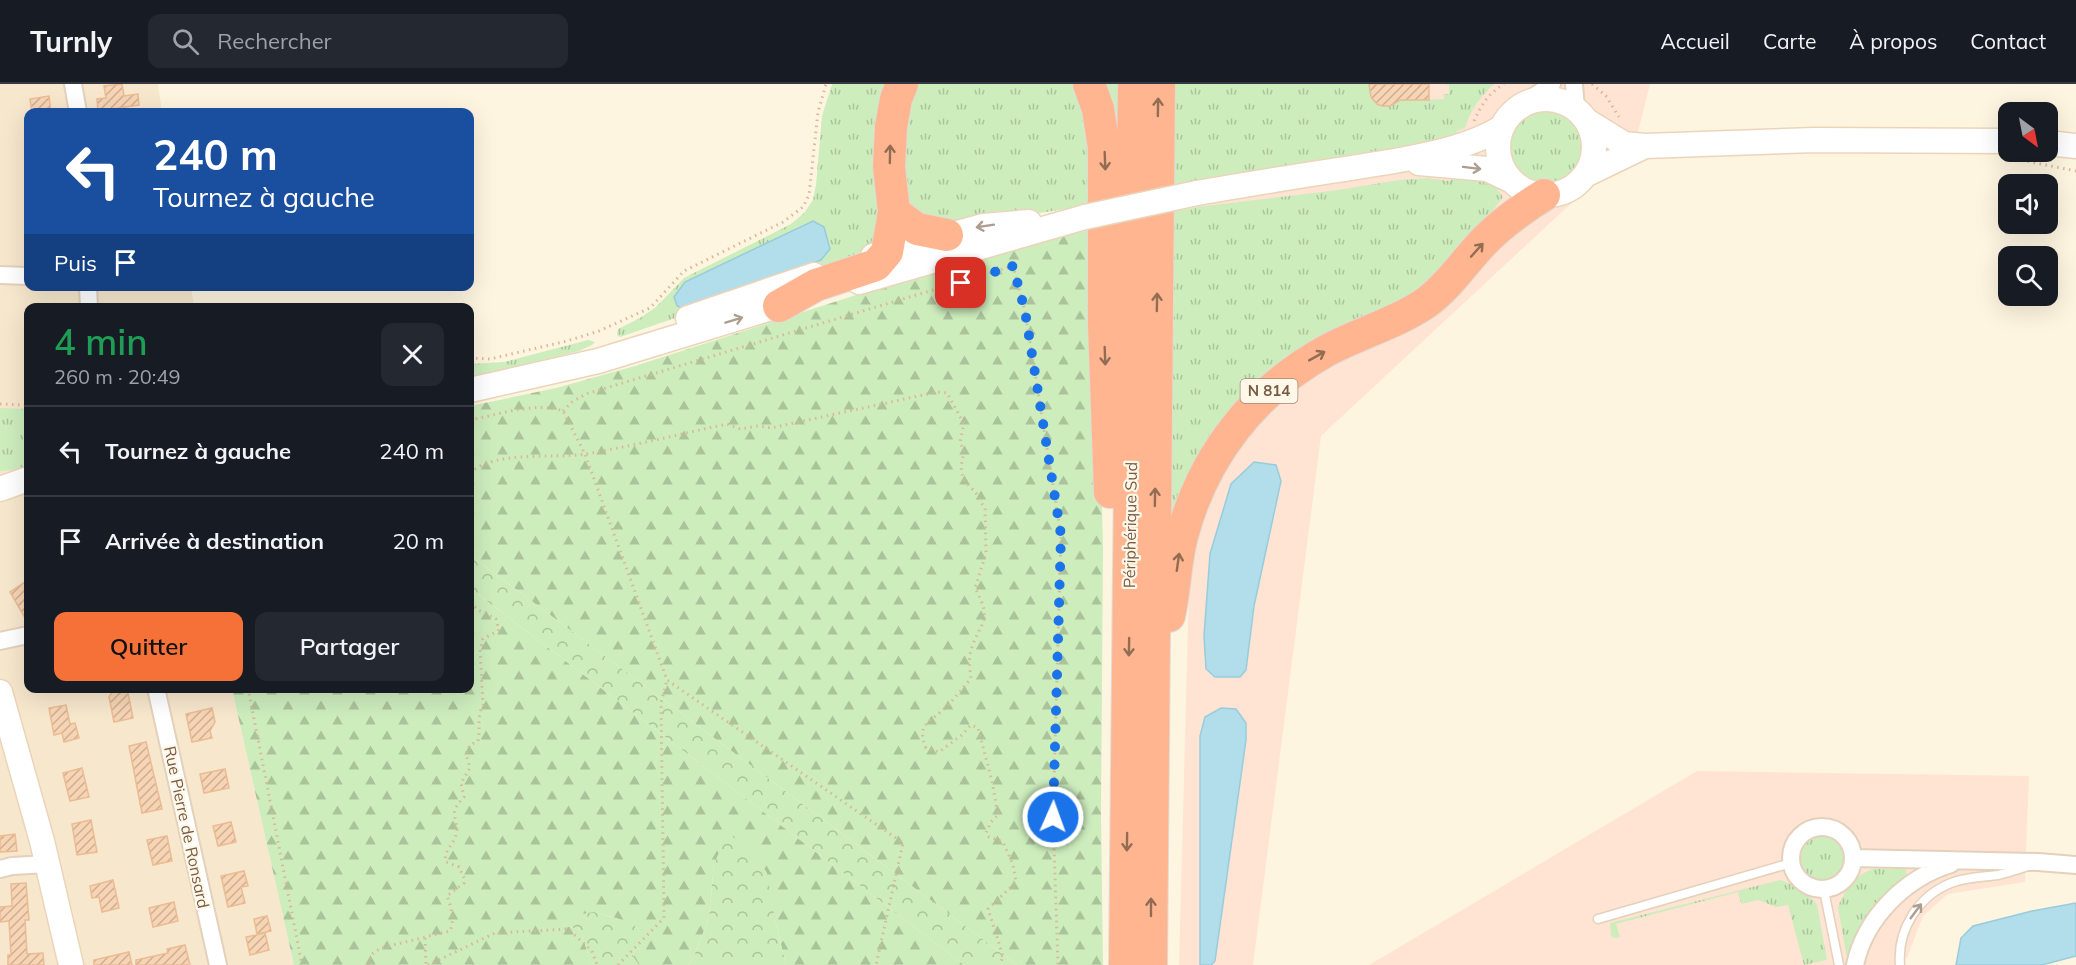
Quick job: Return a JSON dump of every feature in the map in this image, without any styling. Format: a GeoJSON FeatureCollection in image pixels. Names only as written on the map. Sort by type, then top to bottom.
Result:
{"type":"FeatureCollection","features":[{"type":"Feature","properties":{"kind":"highway"},"geometry":{"type":"LineString","coordinates":[[779,306],[816,285],[876,265],[887,252],[894,212],[890,172],[890,138],[893,110],[902,84]]}},
{"type":"Feature","properties":{"kind":"highway"},"geometry":{"type":"LineString","coordinates":[[1089,84],[1098,109],[1104,148],[1104,332],[1113,565],[1129,589]]}},
{"type":"Feature","properties":{"kind":"highway","name":"Périphérique Sud"},"geometry":{"type":"LineString","coordinates":[[1125,965],[1134,84]]}},
{"type":"Feature","properties":{"kind":"highway","name":"Périphérique Sud"},"geometry":{"type":"LineString","coordinates":[[1151,965],[1159,84]]}},
{"type":"Feature","properties":{"kind":"highway","name":"N 814"},"geometry":{"type":"LineString","coordinates":[[1153,703],[1172,606],[1182,536],[1198,489],[1214,457],[1236,425],[1280,380],[1303,364],[1427,302],[1506,222],[1544,195]]}},
{"type":"Feature","properties":{"kind":"highway"},"geometry":{"type":"LineString","coordinates":[[894,212],[917,229],[947,235]]}},
{"type":"Feature","properties":{"kind":"main road"},"geometry":{"type":"LineString","coordinates":[[1510,180],[1499,158],[1498,143],[1502,127],[1511,113],[1523,104],[1537,99],[1564,102],[1624,144],[1646,146],[1814,140],[1998,141]]}},
{"type":"Feature","properties":{"kind":"main road"},"geometry":{"type":"LineString","coordinates":[[1582,115],[1592,132],[1594,147],[1593,160],[1586,175]]}},
{"type":"Feature","properties":{"kind":"main road"},"geometry":{"type":"LineString","coordinates":[[474,389],[598,361],[1085,217],[1197,193],[1393,161],[1458,146],[1490,135],[1502,127]]}},
{"type":"Feature","properties":{"kind":"main road"},"geometry":{"type":"LineString","coordinates":[[2058,145],[2076,146]]}},
{"type":"Feature","properties":{"kind":"main road"},"geometry":{"type":"LineString","coordinates":[[1393,161],[1487,169],[1528,192],[1544,195],[1561,193],[1586,175],[1646,146]]}},
{"type":"Feature","properties":{"kind":"main road"},"geometry":{"type":"LineString","coordinates":[[496,385],[705,312],[887,252],[983,226],[1085,217]]}},
{"type":"Feature","properties":{"kind":"main road"},"geometry":{"type":"LineString","coordinates":[[0,476],[24,478]]}},
{"type":"Feature","properties":{"kind":"main road"},"geometry":{"type":"LineString","coordinates":[[0,489],[24,480]]}},
{"type":"Feature","properties":{"kind":"main road"},"geometry":{"type":"LineString","coordinates":[[0,692],[48,864],[71,965]]}},
{"type":"Feature","properties":{"kind":"street"},"geometry":{"type":"LineString","coordinates":[[73,84],[77,108]]}},
{"type":"Feature","properties":{"kind":"street"},"geometry":{"type":"LineString","coordinates":[[1523,104],[1552,84]]}},
{"type":"Feature","properties":{"kind":"street"},"geometry":{"type":"LineString","coordinates":[[1574,84],[1582,115]]}},
{"type":"Feature","properties":{"kind":"street"},"geometry":{"type":"LineString","coordinates":[[0,275],[24,276]]}},
{"type":"Feature","properties":{"kind":"street"},"geometry":{"type":"LineString","coordinates":[[0,641],[24,636]]}},
{"type":"Feature","properties":{"kind":"street","name":"Rue Pierre de Ronsard"},"geometry":{"type":"LineString","coordinates":[[157,693],[218,965]]}},
{"type":"Feature","properties":{"kind":"street"},"geometry":{"type":"LineString","coordinates":[[1819,827],[1832,828],[1843,835],[1851,845],[1853,858],[1851,869],[1845,880],[1836,887],[1824,890],[1813,889],[1802,883],[1794,874],[1791,850],[1797,839],[1807,831],[1819,827]]}},
{"type":"Feature","properties":{"kind":"street"},"geometry":{"type":"LineString","coordinates":[[1853,858],[2076,865]]}},
{"type":"Feature","properties":{"kind":"street"},"geometry":{"type":"LineString","coordinates":[[2046,863],[2076,859]]}},
{"type":"Feature","properties":{"kind":"street"},"geometry":{"type":"LineString","coordinates":[[1855,965],[1863,940],[1875,919],[1899,892],[1932,871],[1966,860]]}},
{"type":"Feature","properties":{"kind":"street"},"geometry":{"type":"LineString","coordinates":[[0,870],[12,866],[48,864]]}},
{"type":"Feature","properties":{"kind":"lane"},"geometry":{"type":"LineString","coordinates":[[2058,148],[2076,152]]}},
{"type":"Feature","properties":{"kind":"lane"},"geometry":{"type":"LineString","coordinates":[[1598,919],[1791,863]]}},
{"type":"Feature","properties":{"kind":"lane"},"geometry":{"type":"LineString","coordinates":[[1900,965],[1901,943],[1907,924],[1917,908],[1931,895],[1950,884],[2046,863]]}},
{"type":"Feature","properties":{"kind":"lane"},"geometry":{"type":"LineString","coordinates":[[1824,890],[1839,965]]}},
{"type":"Feature","properties":{"kind":"path"},"geometry":{"type":"LineString","coordinates":[[474,358],[490,359],[567,341],[599,331],[650,308],[684,271],[783,222],[803,207],[809,195],[818,112],[826,84]]}},
{"type":"Feature","properties":{"kind":"path"},"geometry":{"type":"LineString","coordinates":[[1458,146],[1460,134],[1470,129],[1479,109],[1492,92],[1504,84]]}},
{"type":"Feature","properties":{"kind":"path"},"geometry":{"type":"LineString","coordinates":[[1592,84],[1606,96],[1621,119]]}},
{"type":"Feature","properties":{"kind":"path"},"geometry":{"type":"LineString","coordinates":[[563,411],[572,402],[586,394],[765,339],[1004,271],[1013,266],[1025,311],[1061,535],[1053,817],[1058,965]]}},
{"type":"Feature","properties":{"kind":"path"},"geometry":{"type":"LineString","coordinates":[[474,469],[477,466],[499,460],[585,454],[727,424],[741,429],[758,426],[771,428],[937,392],[947,393],[964,424],[960,442],[964,451],[961,467],[963,479],[976,493],[985,509],[986,553],[975,588],[982,600],[986,617],[970,656],[971,678],[943,710],[926,722],[921,738],[926,748],[939,752],[962,735],[971,725],[978,728],[993,782],[998,815],[991,822],[986,833],[989,837],[1003,842],[1013,865],[1016,882],[988,909],[1003,956],[1000,965]]}},
{"type":"Feature","properties":{"kind":"path"},"geometry":{"type":"LineString","coordinates":[[0,404],[24,405]]}},
{"type":"Feature","properties":{"kind":"path"},"geometry":{"type":"LineString","coordinates":[[474,419],[552,406],[563,411],[585,454],[667,680],[661,703],[664,918],[618,965]]}},
{"type":"Feature","properties":{"kind":"path"},"geometry":{"type":"LineString","coordinates":[[368,965],[372,954],[381,948],[450,931],[452,926],[452,907],[447,896],[464,883],[464,878],[459,867],[446,862],[444,857],[452,846],[457,831],[455,810],[464,797],[461,783],[470,768],[466,754],[470,745],[478,741],[480,732],[479,712],[483,705],[480,650],[483,639],[499,630],[496,619],[474,606]]}},
{"type":"Feature","properties":{"kind":"path"},"geometry":{"type":"LineString","coordinates":[[667,680],[903,843],[876,965]]}},
{"type":"Feature","properties":{"kind":"path"},"geometry":{"type":"LineString","coordinates":[[249,693],[302,965]]}},
{"type":"Feature","properties":{"kind":"path"},"geometry":{"type":"LineString","coordinates":[[425,938],[427,965],[495,933],[568,929],[592,951],[597,965]]}},
{"type":"Feature","properties":{"kind":"shaded area"},"geometry":{"type":"Polygon","coordinates":[[[0,84],[158,84],[161,108],[24,108],[24,291],[192,291],[193,303],[24,303],[24,693],[233,693],[294,965],[0,965],[0,84]]]}},
{"type":"Feature","properties":{"kind":"shaded area"},"geometry":{"type":"Polygon","coordinates":[[[1198,84],[1650,84],[1635,144],[1321,436],[1253,965],[1179,965],[1199,207],[1197,193],[1198,84]]]}},
{"type":"Feature","properties":{"kind":"shaded area"},"geometry":{"type":"Polygon","coordinates":[[[1697,771],[2029,776],[2025,882],[1948,894],[1923,916],[1907,958],[1895,965],[1369,965],[1697,771]]]}},
{"type":"Feature","properties":{"kind":"green space"},"geometry":{"type":"Polygon","coordinates":[[[832,84],[888,84],[884,226],[871,248],[844,260],[620,337],[617,335],[618,329],[656,307],[684,278],[791,224],[804,213],[813,200],[822,116],[832,84]]]}},
{"type":"Feature","properties":{"kind":"green space"},"geometry":{"type":"Polygon","coordinates":[[[912,84],[1079,84],[1099,198],[1084,206],[956,226],[933,224],[903,202],[896,148],[912,84]]]}},
{"type":"Feature","properties":{"kind":"green space"},"geometry":{"type":"Polygon","coordinates":[[[1103,84],[1121,84],[1121,194],[1103,84]]]}},
{"type":"Feature","properties":{"kind":"green space"},"geometry":{"type":"Polygon","coordinates":[[[1173,84],[1414,84],[1415,100],[1444,99],[1444,94],[1449,94],[1449,85],[1444,84],[1494,84],[1476,104],[1465,128],[1457,131],[1454,140],[1308,167],[1171,185],[1173,84]]]}},
{"type":"Feature","properties":{"kind":"green space"},"geometry":{"type":"Polygon","coordinates":[[[1547,107],[1562,110],[1575,119],[1584,132],[1587,147],[1584,162],[1575,175],[1562,184],[1547,187],[1532,184],[1519,175],[1510,162],[1507,147],[1510,132],[1519,119],[1532,110],[1547,107]]]}},
{"type":"Feature","properties":{"kind":"green space"},"geometry":{"type":"Polygon","coordinates":[[[1458,172],[1493,183],[1503,197],[1444,276],[1266,384],[1170,571],[1170,212],[1399,180],[1427,178],[1449,181],[1456,178],[1458,172]]]}},
{"type":"Feature","properties":{"kind":"green space"},"geometry":{"type":"Polygon","coordinates":[[[1095,229],[1103,548],[1101,814],[1103,965],[1017,965],[474,558],[474,405],[556,388],[635,366],[915,276],[1021,245],[1095,229]]]}},
{"type":"Feature","properties":{"kind":"green space"},"geometry":{"type":"Polygon","coordinates":[[[588,340],[595,342],[579,351],[474,377],[474,364],[504,362],[588,340]]]}},
{"type":"Feature","properties":{"kind":"green space"},"geometry":{"type":"Polygon","coordinates":[[[0,408],[24,409],[24,469],[0,471],[0,408]]]}},
{"type":"Feature","properties":{"kind":"green space"},"geometry":{"type":"Polygon","coordinates":[[[474,558],[1017,965],[964,965],[474,591],[474,558]]]}},
{"type":"Feature","properties":{"kind":"green space"},"geometry":{"type":"Polygon","coordinates":[[[474,591],[964,965],[786,965],[775,920],[714,863],[709,918],[692,961],[688,965],[639,965],[631,955],[652,935],[619,919],[594,912],[563,925],[581,930],[591,965],[294,965],[233,693],[474,693],[474,591]]]}},
{"type":"Feature","properties":{"kind":"green space"},"geometry":{"type":"Polygon","coordinates":[[[728,834],[752,849],[767,873],[786,965],[688,965],[692,961],[709,918],[714,863],[728,834]]]}},
{"type":"Feature","properties":{"kind":"green space"},"geometry":{"type":"Polygon","coordinates":[[[1823,836],[1838,843],[1845,858],[1838,873],[1823,880],[1808,873],[1801,858],[1808,843],[1823,836]]]}},
{"type":"Feature","properties":{"kind":"green space"},"geometry":{"type":"Polygon","coordinates":[[[1873,869],[1906,869],[1907,878],[1892,889],[1878,904],[1848,963],[1838,908],[1851,884],[1862,874],[1873,869]]]}},
{"type":"Feature","properties":{"kind":"green space"},"geometry":{"type":"Polygon","coordinates":[[[1780,880],[1800,890],[1817,904],[1827,960],[1804,965],[1788,905],[1776,907],[1758,900],[1741,904],[1738,892],[1616,924],[1620,937],[1611,936],[1610,923],[1780,880]]]}},
{"type":"Feature","properties":{"kind":"green space"},"geometry":{"type":"Polygon","coordinates":[[[594,912],[619,919],[653,935],[632,954],[639,965],[591,965],[581,930],[563,925],[570,916],[594,912]]]}},
{"type":"Feature","properties":{"kind":"water"},"geometry":{"type":"Polygon","coordinates":[[[813,221],[824,227],[830,249],[821,260],[683,308],[677,306],[674,297],[685,282],[813,221]]]}},
{"type":"Feature","properties":{"kind":"water"},"geometry":{"type":"Polygon","coordinates":[[[1254,462],[1276,465],[1281,481],[1254,606],[1246,670],[1240,677],[1215,677],[1206,669],[1204,636],[1210,554],[1231,484],[1254,462]]]}},
{"type":"Feature","properties":{"kind":"water"},"geometry":{"type":"Polygon","coordinates":[[[1221,708],[1236,709],[1246,723],[1246,740],[1215,961],[1211,965],[1200,965],[1200,736],[1205,717],[1221,708]]]}},
{"type":"Feature","properties":{"kind":"water"},"geometry":{"type":"Polygon","coordinates":[[[2076,903],[2076,956],[2042,965],[1956,965],[1961,938],[1973,926],[2076,903]]]}},
{"type":"Feature","properties":{"kind":"building"},"geometry":{"type":"Polygon","coordinates":[[[122,84],[124,96],[138,94],[139,105],[98,108],[97,99],[106,98],[104,86],[122,84]]]}},
{"type":"Feature","properties":{"kind":"building"},"geometry":{"type":"Polygon","coordinates":[[[1369,84],[1429,84],[1429,100],[1400,100],[1390,106],[1382,106],[1371,97],[1369,84]]]}},
{"type":"Feature","properties":{"kind":"building"},"geometry":{"type":"Polygon","coordinates":[[[49,96],[50,108],[31,108],[30,99],[49,96]]]}},
{"type":"Feature","properties":{"kind":"building"},"geometry":{"type":"Polygon","coordinates":[[[24,583],[24,616],[10,592],[24,583]]]}},
{"type":"Feature","properties":{"kind":"building"},"geometry":{"type":"Polygon","coordinates":[[[112,693],[128,693],[133,718],[114,722],[109,697],[112,693]]]}},
{"type":"Feature","properties":{"kind":"building"},"geometry":{"type":"Polygon","coordinates":[[[66,705],[70,724],[75,723],[79,738],[64,742],[62,733],[54,735],[49,708],[66,705]]]}},
{"type":"Feature","properties":{"kind":"building"},"geometry":{"type":"Polygon","coordinates":[[[212,708],[215,722],[210,731],[212,738],[192,742],[186,714],[212,708]]]}},
{"type":"Feature","properties":{"kind":"building"},"geometry":{"type":"Polygon","coordinates":[[[146,742],[162,809],[142,813],[129,746],[146,742]]]}},
{"type":"Feature","properties":{"kind":"building"},"geometry":{"type":"Polygon","coordinates":[[[82,768],[89,797],[70,801],[63,773],[82,768]]]}},
{"type":"Feature","properties":{"kind":"building"},"geometry":{"type":"Polygon","coordinates":[[[225,769],[229,788],[204,793],[200,774],[225,769]]]}},
{"type":"Feature","properties":{"kind":"building"},"geometry":{"type":"Polygon","coordinates":[[[91,820],[97,852],[77,855],[72,824],[91,820]]]}},
{"type":"Feature","properties":{"kind":"building"},"geometry":{"type":"Polygon","coordinates":[[[231,822],[236,842],[218,846],[213,826],[231,822]]]}},
{"type":"Feature","properties":{"kind":"building"},"geometry":{"type":"Polygon","coordinates":[[[15,834],[17,851],[0,852],[0,836],[15,834]]]}},
{"type":"Feature","properties":{"kind":"building"},"geometry":{"type":"Polygon","coordinates":[[[167,836],[172,861],[153,865],[147,840],[167,836]]]}},
{"type":"Feature","properties":{"kind":"building"},"geometry":{"type":"Polygon","coordinates":[[[244,871],[248,886],[241,887],[245,903],[228,907],[221,876],[244,871]]]}},
{"type":"Feature","properties":{"kind":"building"},"geometry":{"type":"Polygon","coordinates":[[[113,880],[119,908],[102,912],[99,897],[92,898],[90,886],[113,880]]]}},
{"type":"Feature","properties":{"kind":"building"},"geometry":{"type":"Polygon","coordinates":[[[26,883],[29,920],[25,920],[27,954],[43,953],[44,965],[8,965],[8,955],[11,955],[9,921],[0,922],[0,907],[12,906],[11,884],[26,883]]]}},
{"type":"Feature","properties":{"kind":"building"},"geometry":{"type":"Polygon","coordinates":[[[174,902],[178,921],[153,927],[149,908],[174,902]]]}},
{"type":"Feature","properties":{"kind":"building"},"geometry":{"type":"Polygon","coordinates":[[[267,916],[271,931],[257,934],[254,919],[267,916]]]}},
{"type":"Feature","properties":{"kind":"building"},"geometry":{"type":"Polygon","coordinates":[[[265,933],[269,950],[250,955],[246,937],[265,933]]]}},
{"type":"Feature","properties":{"kind":"building"},"geometry":{"type":"Polygon","coordinates":[[[185,945],[190,965],[136,965],[136,960],[168,953],[167,949],[185,945]]]}},
{"type":"Feature","properties":{"kind":"building"},"geometry":{"type":"Polygon","coordinates":[[[129,952],[132,965],[94,965],[94,960],[129,952]]]}},
{"type":"Feature","properties":{"kind":"route"},"geometry":{"type":"LineString","coordinates":[[961,283],[1004,271],[1013,266],[1025,311],[1061,535],[1053,817]]}}]}
